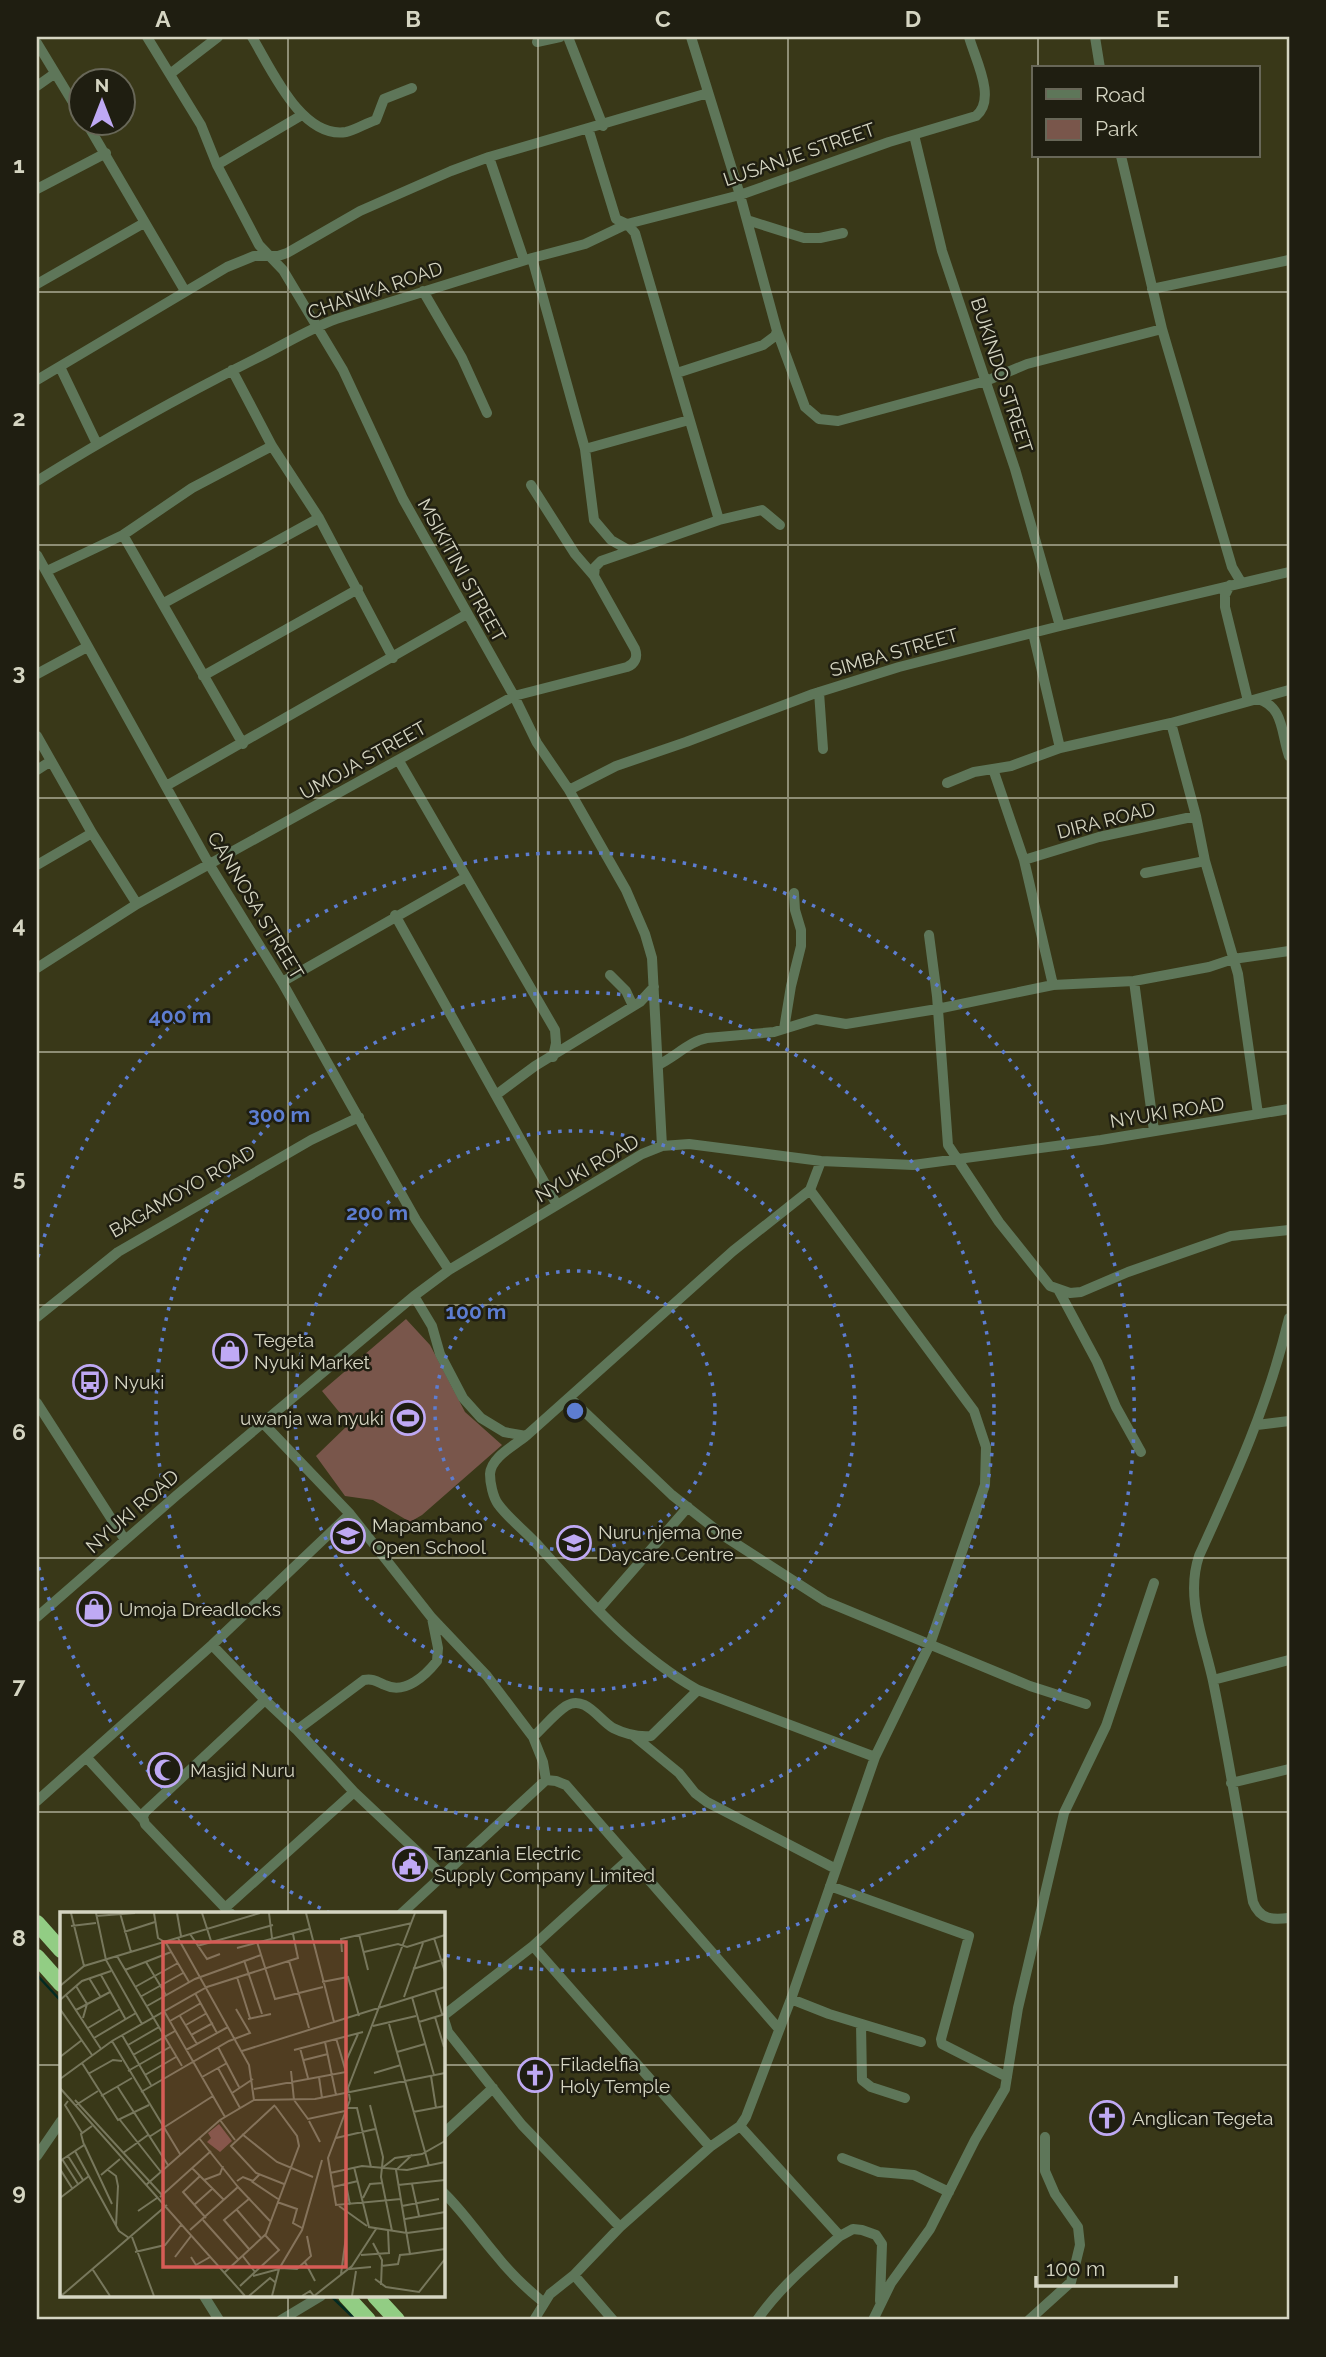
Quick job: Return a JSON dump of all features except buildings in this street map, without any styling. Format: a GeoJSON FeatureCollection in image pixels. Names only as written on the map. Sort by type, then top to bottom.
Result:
{"type":"FeatureCollection","features":[{"type":"Feature","properties":{"kind":"highway"},"geometry":{"type":"LineString","coordinates":[[37,1923],[60,1949]]}},
{"type":"Feature","properties":{"kind":"highway"},"geometry":{"type":"LineString","coordinates":[[37,1957],[60,1983]]}},
{"type":"Feature","properties":{"kind":"highway"},"geometry":{"type":"LineString","coordinates":[[348,2298],[368,2320]]}},
{"type":"Feature","properties":{"kind":"highway"},"geometry":{"type":"LineString","coordinates":[[376,2298],[397,2320]]}},
{"type":"Feature","properties":{"kind":"street","name":"MSIKITINI STREET"},"geometry":{"type":"LineString","coordinates":[[147,37],[201,125],[218,165],[259,244],[283,270],[343,370],[402,499],[514,696],[537,743],[569,790],[626,890],[652,958],[662,1146]]}},
{"type":"Feature","properties":{"kind":"street"},"geometry":{"type":"LineString","coordinates":[[170,74],[219,37]]}},
{"type":"Feature","properties":{"kind":"street"},"geometry":{"type":"LineString","coordinates":[[252,37],[302,115],[314,125],[336,132],[346,132],[376,120],[384,99],[412,88]]}},
{"type":"Feature","properties":{"kind":"street"},"geometry":{"type":"LineString","coordinates":[[537,42],[561,37]]}},
{"type":"Feature","properties":{"kind":"street"},"geometry":{"type":"LineString","coordinates":[[568,37],[603,126]]}},
{"type":"Feature","properties":{"kind":"street"},"geometry":{"type":"LineString","coordinates":[[691,37],[740,195],[778,331],[804,407],[819,419],[838,421],[986,381],[1027,365],[1162,329]]}},
{"type":"Feature","properties":{"kind":"street","name":"LUSANJE STREET"},"geometry":{"type":"LineString","coordinates":[[627,224],[740,195],[981,112],[986,93],[968,37]]}},
{"type":"Feature","properties":{"kind":"street"},"geometry":{"type":"LineString","coordinates":[[1095,37],[1100,66]]}},
{"type":"Feature","properties":{"kind":"street"},"geometry":{"type":"LineString","coordinates":[[37,43],[66,92]]}},
{"type":"Feature","properties":{"kind":"street"},"geometry":{"type":"LineString","coordinates":[[37,86],[54,74]]}},
{"type":"Feature","properties":{"kind":"street"},"geometry":{"type":"LineString","coordinates":[[37,380],[227,267],[254,256],[287,253],[360,211],[451,171],[489,157],[603,126],[708,93]]}},
{"type":"Feature","properties":{"kind":"street"},"geometry":{"type":"LineString","coordinates":[[218,165],[302,115]]}},
{"type":"Feature","properties":{"kind":"street"},"geometry":{"type":"LineString","coordinates":[[588,128],[616,219],[627,224],[635,233],[719,520]]}},
{"type":"Feature","properties":{"kind":"street","name":"BUKINDO STREET"},"geometry":{"type":"LineString","coordinates":[[914,135],[942,251],[1015,469],[1060,626]]}},
{"type":"Feature","properties":{"kind":"street"},"geometry":{"type":"LineString","coordinates":[[95,136],[185,291]]}},
{"type":"Feature","properties":{"kind":"street"},"geometry":{"type":"LineString","coordinates":[[37,189],[106,153]]}},
{"type":"Feature","properties":{"kind":"street"},"geometry":{"type":"LineString","coordinates":[[489,157],[528,259],[585,449],[594,520],[611,540],[630,551]]}},
{"type":"Feature","properties":{"kind":"street"},"geometry":{"type":"LineString","coordinates":[[1121,158],[1162,329],[1232,567],[1235,584],[1225,595],[1225,607],[1253,700]]}},
{"type":"Feature","properties":{"kind":"street"},"geometry":{"type":"LineString","coordinates":[[747,220],[804,238],[820,239],[843,233]]}},
{"type":"Feature","properties":{"kind":"street"},"geometry":{"type":"LineString","coordinates":[[37,284],[144,223]]}},
{"type":"Feature","properties":{"kind":"street","name":"CHANIKA ROAD"},"geometry":{"type":"LineString","coordinates":[[37,481],[97,444],[316,326],[423,291],[585,244],[627,224]]}},
{"type":"Feature","properties":{"kind":"street"},"geometry":{"type":"LineString","coordinates":[[1152,289],[1289,260]]}},
{"type":"Feature","properties":{"kind":"street"},"geometry":{"type":"LineString","coordinates":[[423,291],[463,358],[487,413]]}},
{"type":"Feature","properties":{"kind":"street"},"geometry":{"type":"LineString","coordinates":[[677,373],[756,348],[771,340],[778,331]]}},
{"type":"Feature","properties":{"kind":"street"},"geometry":{"type":"LineString","coordinates":[[60,367],[97,444]]}},
{"type":"Feature","properties":{"kind":"street"},"geometry":{"type":"LineString","coordinates":[[232,370],[272,446],[319,518],[393,658]]}},
{"type":"Feature","properties":{"kind":"street"},"geometry":{"type":"LineString","coordinates":[[585,449],[689,420]]}},
{"type":"Feature","properties":{"kind":"street"},"geometry":{"type":"LineString","coordinates":[[47,570],[123,534],[192,488],[272,446]]}},
{"type":"Feature","properties":{"kind":"street"},"geometry":{"type":"LineString","coordinates":[[531,485],[562,536],[594,576]]}},
{"type":"Feature","properties":{"kind":"street"},"geometry":{"type":"LineString","coordinates":[[594,576],[595,567],[601,561],[719,520],[762,510],[780,525]]}},
{"type":"Feature","properties":{"kind":"street"},"geometry":{"type":"LineString","coordinates":[[164,603],[319,518]]}},
{"type":"Feature","properties":{"kind":"street"},"geometry":{"type":"LineString","coordinates":[[123,534],[243,744]]}},
{"type":"Feature","properties":{"kind":"street","name":"CANNOSA STREET"},"geometry":{"type":"LineString","coordinates":[[37,555],[209,864],[282,982],[416,1220],[449,1270]]}},
{"type":"Feature","properties":{"kind":"street","name":"SIMBA STREET"},"geometry":{"type":"LineString","coordinates":[[569,790],[616,766],[687,743],[819,692],[898,667],[1289,572]]}},
{"type":"Feature","properties":{"kind":"street","name":"UMOJA STREET"},"geometry":{"type":"LineString","coordinates":[[37,968],[137,904],[514,696],[627,667],[636,660],[635,649],[594,576]]}},
{"type":"Feature","properties":{"kind":"street"},"geometry":{"type":"LineString","coordinates":[[203,676],[358,589]]}},
{"type":"Feature","properties":{"kind":"street"},"geometry":{"type":"LineString","coordinates":[[166,786],[467,614]]}},
{"type":"Feature","properties":{"kind":"street"},"geometry":{"type":"LineString","coordinates":[[1033,633],[1060,748]]}},
{"type":"Feature","properties":{"kind":"street"},"geometry":{"type":"LineString","coordinates":[[37,674],[87,647]]}},
{"type":"Feature","properties":{"kind":"street"},"geometry":{"type":"LineString","coordinates":[[947,783],[974,772],[1011,766],[1060,748],[1171,723],[1289,690]]}},
{"type":"Feature","properties":{"kind":"street"},"geometry":{"type":"LineString","coordinates":[[819,692],[823,749]]}},
{"type":"Feature","properties":{"kind":"street"},"geometry":{"type":"LineString","coordinates":[[1253,700],[1270,704],[1277,710],[1289,756]]}},
{"type":"Feature","properties":{"kind":"street"},"geometry":{"type":"LineString","coordinates":[[1171,723],[1205,861],[1238,974],[1258,1114]]}},
{"type":"Feature","properties":{"kind":"street"},"geometry":{"type":"LineString","coordinates":[[37,736],[92,833],[137,904]]}},
{"type":"Feature","properties":{"kind":"street"},"geometry":{"type":"LineString","coordinates":[[37,770],[51,761]]}},
{"type":"Feature","properties":{"kind":"street"},"geometry":{"type":"LineString","coordinates":[[399,761],[555,1030],[553,1057]]}},
{"type":"Feature","properties":{"kind":"street"},"geometry":{"type":"LineString","coordinates":[[993,769],[1024,860],[1053,985]]}},
{"type":"Feature","properties":{"kind":"street","name":"DIRA ROAD"},"geometry":{"type":"LineString","coordinates":[[1024,860],[1099,837],[1196,816]]}},
{"type":"Feature","properties":{"kind":"street"},"geometry":{"type":"LineString","coordinates":[[37,865],[92,833]]}},
{"type":"Feature","properties":{"kind":"street"},"geometry":{"type":"LineString","coordinates":[[1145,873],[1205,861]]}},
{"type":"Feature","properties":{"kind":"street"},"geometry":{"type":"LineString","coordinates":[[282,982],[395,915],[466,877]]}},
{"type":"Feature","properties":{"kind":"street"},"geometry":{"type":"LineString","coordinates":[[784,1029],[791,986],[802,946],[794,892]]}},
{"type":"Feature","properties":{"kind":"street"},"geometry":{"type":"LineString","coordinates":[[395,915],[557,1205]]}},
{"type":"Feature","properties":{"kind":"street"},"geometry":{"type":"LineString","coordinates":[[929,935],[948,1145],[999,1222],[1042,1279],[1059,1291],[1141,1452]]}},
{"type":"Feature","properties":{"kind":"street"},"geometry":{"type":"LineString","coordinates":[[658,1065],[676,1056],[698,1039],[784,1029],[816,1018],[846,1024],[937,1009],[1053,985],[1134,981],[1209,967],[1233,959],[1289,951]]}},
{"type":"Feature","properties":{"kind":"street"},"geometry":{"type":"LineString","coordinates":[[610,975],[626,991],[633,1006]]}},
{"type":"Feature","properties":{"kind":"street"},"geometry":{"type":"LineString","coordinates":[[1134,981],[1154,1131]]}},
{"type":"Feature","properties":{"kind":"street"},"geometry":{"type":"LineString","coordinates":[[496,1095],[535,1066],[640,1002],[654,987]]}},
{"type":"Feature","properties":{"kind":"street","name":"NYUKI ROAD"},"geometry":{"type":"LineString","coordinates":[[37,1618],[125,1540],[414,1296],[449,1270],[642,1154],[662,1146],[707,1144],[821,1161],[913,1165],[1289,1109]]}},
{"type":"Feature","properties":{"kind":"street","name":"BAGAMOYO ROAD"},"geometry":{"type":"LineString","coordinates":[[37,1317],[118,1252],[311,1140],[359,1117]]}},
{"type":"Feature","properties":{"kind":"street"},"geometry":{"type":"LineString","coordinates":[[821,1161],[810,1190],[733,1251],[570,1398],[491,1465],[491,1482],[497,1504],[599,1609],[642,1651],[671,1674],[698,1690],[875,1757]]}},
{"type":"Feature","properties":{"kind":"street"},"geometry":{"type":"LineString","coordinates":[[534,2320],[543,2302],[574,2275],[620,2227],[710,2147],[740,2126],[746,2117],[791,1999],[875,1757],[930,1644],[985,1485],[986,1447],[974,1411],[810,1190]]}},
{"type":"Feature","properties":{"kind":"street"},"geometry":{"type":"LineString","coordinates":[[1059,1291],[1081,1292],[1128,1272],[1231,1236],[1289,1230]]}},
{"type":"Feature","properties":{"kind":"street"},"geometry":{"type":"LineString","coordinates":[[414,1296],[432,1326],[440,1354],[463,1398],[481,1418],[504,1432],[526,1436]]}},
{"type":"Feature","properties":{"kind":"street"},"geometry":{"type":"LineString","coordinates":[[1289,1318],[1274,1376],[1257,1425],[1194,1572],[1192,1588],[1213,1680],[1253,1902],[1260,1914],[1289,1926]]}},
{"type":"Feature","properties":{"kind":"street"},"geometry":{"type":"LineString","coordinates":[[570,1398],[688,1507],[724,1536],[825,1601],[1030,1686],[1086,1704]]}},
{"type":"Feature","properties":{"kind":"street"},"geometry":{"type":"LineString","coordinates":[[37,1403],[125,1540]]}},
{"type":"Feature","properties":{"kind":"street"},"geometry":{"type":"LineString","coordinates":[[1257,1425],[1289,1421]]}},
{"type":"Feature","properties":{"kind":"street"},"geometry":{"type":"LineString","coordinates":[[263,1423],[350,1514],[432,1618],[476,1663],[533,1737],[543,1762],[546,1780]]}},
{"type":"Feature","properties":{"kind":"street"},"geometry":{"type":"LineString","coordinates":[[599,1609],[688,1507]]}},
{"type":"Feature","properties":{"kind":"street"},"geometry":{"type":"LineString","coordinates":[[37,1801],[212,1645],[350,1514]]}},
{"type":"Feature","properties":{"kind":"street"},"geometry":{"type":"LineString","coordinates":[[873,2320],[891,2283],[930,2229],[1005,2089],[1018,2008],[1064,1813],[1106,1726],[1154,1583]]}},
{"type":"Feature","properties":{"kind":"street"},"geometry":{"type":"LineString","coordinates":[[297,1730],[365,1680],[370,1679],[397,1688],[413,1683],[437,1661],[438,1648],[432,1618]]}},
{"type":"Feature","properties":{"kind":"street"},"geometry":{"type":"LineString","coordinates":[[212,1645],[354,1792],[443,1876]]}},
{"type":"Feature","properties":{"kind":"street"},"geometry":{"type":"LineString","coordinates":[[1213,1680],[1289,1660]]}},
{"type":"Feature","properties":{"kind":"street"},"geometry":{"type":"LineString","coordinates":[[634,1736],[651,1736],[698,1690]]}},
{"type":"Feature","properties":{"kind":"street"},"geometry":{"type":"LineString","coordinates":[[142,1819],[145,1812],[265,1700]]}},
{"type":"Feature","properties":{"kind":"street"},"geometry":{"type":"LineString","coordinates":[[533,1737],[565,1707],[585,1704],[612,1728],[634,1736],[679,1773],[695,1793],[707,1802],[836,1869]]}},
{"type":"Feature","properties":{"kind":"street"},"geometry":{"type":"LineString","coordinates":[[87,1758],[181,1864],[228,1911],[354,1792]]}},
{"type":"Feature","properties":{"kind":"street"},"geometry":{"type":"LineString","coordinates":[[1231,1783],[1289,1769]]}},
{"type":"Feature","properties":{"kind":"street"},"geometry":{"type":"LineString","coordinates":[[546,1780],[566,1785],[778,2028]]}},
{"type":"Feature","properties":{"kind":"street"},"geometry":{"type":"LineString","coordinates":[[403,1912],[546,1780]]}},
{"type":"Feature","properties":{"kind":"street"},"geometry":{"type":"LineString","coordinates":[[444,2015],[533,1946],[629,1858]]}},
{"type":"Feature","properties":{"kind":"street"},"geometry":{"type":"LineString","coordinates":[[830,1886],[969,1936],[941,2039],[942,2044],[1007,2077]]}},
{"type":"Feature","properties":{"kind":"street"},"geometry":{"type":"LineString","coordinates":[[1273,1920],[1289,1918]]}},
{"type":"Feature","properties":{"kind":"street"},"geometry":{"type":"LineString","coordinates":[[533,1946],[710,2147]]}},
{"type":"Feature","properties":{"kind":"street"},"geometry":{"type":"LineString","coordinates":[[791,1999],[921,2042]]}},
{"type":"Feature","properties":{"kind":"street"},"geometry":{"type":"LineString","coordinates":[[861,2024],[862,2080],[871,2087],[905,2098]]}},
{"type":"Feature","properties":{"kind":"street"},"geometry":{"type":"LineString","coordinates":[[445,2034],[522,2125],[620,2227]]}},
{"type":"Feature","properties":{"kind":"street"},"geometry":{"type":"LineString","coordinates":[[444,2133],[493,2088]]}},
{"type":"Feature","properties":{"kind":"street"},"geometry":{"type":"LineString","coordinates":[[37,2156],[60,2122]]}},
{"type":"Feature","properties":{"kind":"street"},"geometry":{"type":"LineString","coordinates":[[740,2126],[840,2236]]}},
{"type":"Feature","properties":{"kind":"street"},"geometry":{"type":"LineString","coordinates":[[1029,2320],[1071,2282],[1080,2245],[1078,2227],[1055,2194],[1045,2171],[1045,2137]]}},
{"type":"Feature","properties":{"kind":"street"},"geometry":{"type":"LineString","coordinates":[[842,2158],[869,2169],[914,2175],[949,2192]]}},
{"type":"Feature","properties":{"kind":"street"},"geometry":{"type":"LineString","coordinates":[[444,2193],[462,2210],[489,2247],[520,2282],[543,2302]]}},
{"type":"Feature","properties":{"kind":"street"},"geometry":{"type":"LineString","coordinates":[[757,2320],[796,2274],[840,2236],[853,2229],[876,2235],[882,2244],[880,2306]]}},
{"type":"Feature","properties":{"kind":"street"},"geometry":{"type":"LineString","coordinates":[[574,2275],[613,2320]]}},
{"type":"Feature","properties":{"kind":"street"},"geometry":{"type":"LineString","coordinates":[[205,2298],[219,2320]]}},
{"type":"Feature","properties":{"kind":"street"},"geometry":{"type":"LineString","coordinates":[[281,2320],[318,2298]]}},
{"type":"Feature","properties":{"kind":"green space","name":"uwanja wa nyuki"},"geometry":{"type":"Polygon","coordinates":[[[406,1319],[430,1345],[465,1412],[502,1445],[422,1515],[410,1522],[373,1500],[345,1496],[316,1456],[349,1424],[322,1391],[406,1319]]]}},
{"type":"Feature","properties":{"kind":"waterway"},"geometry":{"type":"LineString","coordinates":[[37,1975],[60,2000]]}},
{"type":"Feature","properties":{"kind":"waterway"},"geometry":{"type":"LineString","coordinates":[[333,2298],[356,2320]]}},
{"type":"Feature","properties":{"kind":"place","name":"Tegeta Nyuki Market"},"geometry":{"type":"Point","coordinates":[230,1351]}},
{"type":"Feature","properties":{"kind":"place","name":"Nyuki"},"geometry":{"type":"Point","coordinates":[90,1382]}},
{"type":"Feature","properties":{"kind":"place","name":"uwanja wa nyuki"},"geometry":{"type":"Point","coordinates":[408,1418]}},
{"type":"Feature","properties":{"kind":"place","name":"Mapambano Open School"},"geometry":{"type":"Point","coordinates":[348,1536]}},
{"type":"Feature","properties":{"kind":"place","name":"Nuru njema One Daycare Centre"},"geometry":{"type":"Point","coordinates":[574,1543]}},
{"type":"Feature","properties":{"kind":"place","name":"Umoja Dreadlocks"},"geometry":{"type":"Point","coordinates":[94,1609]}},
{"type":"Feature","properties":{"kind":"place","name":"Masjid Nuru"},"geometry":{"type":"Point","coordinates":[165,1770]}},
{"type":"Feature","properties":{"kind":"place","name":"Tanzania Electric Supply Company Limited"},"geometry":{"type":"Point","coordinates":[410,1864]}},
{"type":"Feature","properties":{"kind":"place","name":"Filadelfia Holy Temple"},"geometry":{"type":"Point","coordinates":[535,2075]}},
{"type":"Feature","properties":{"kind":"place","name":"Anglican Tegeta"},"geometry":{"type":"Point","coordinates":[1107,2118]}}]}
